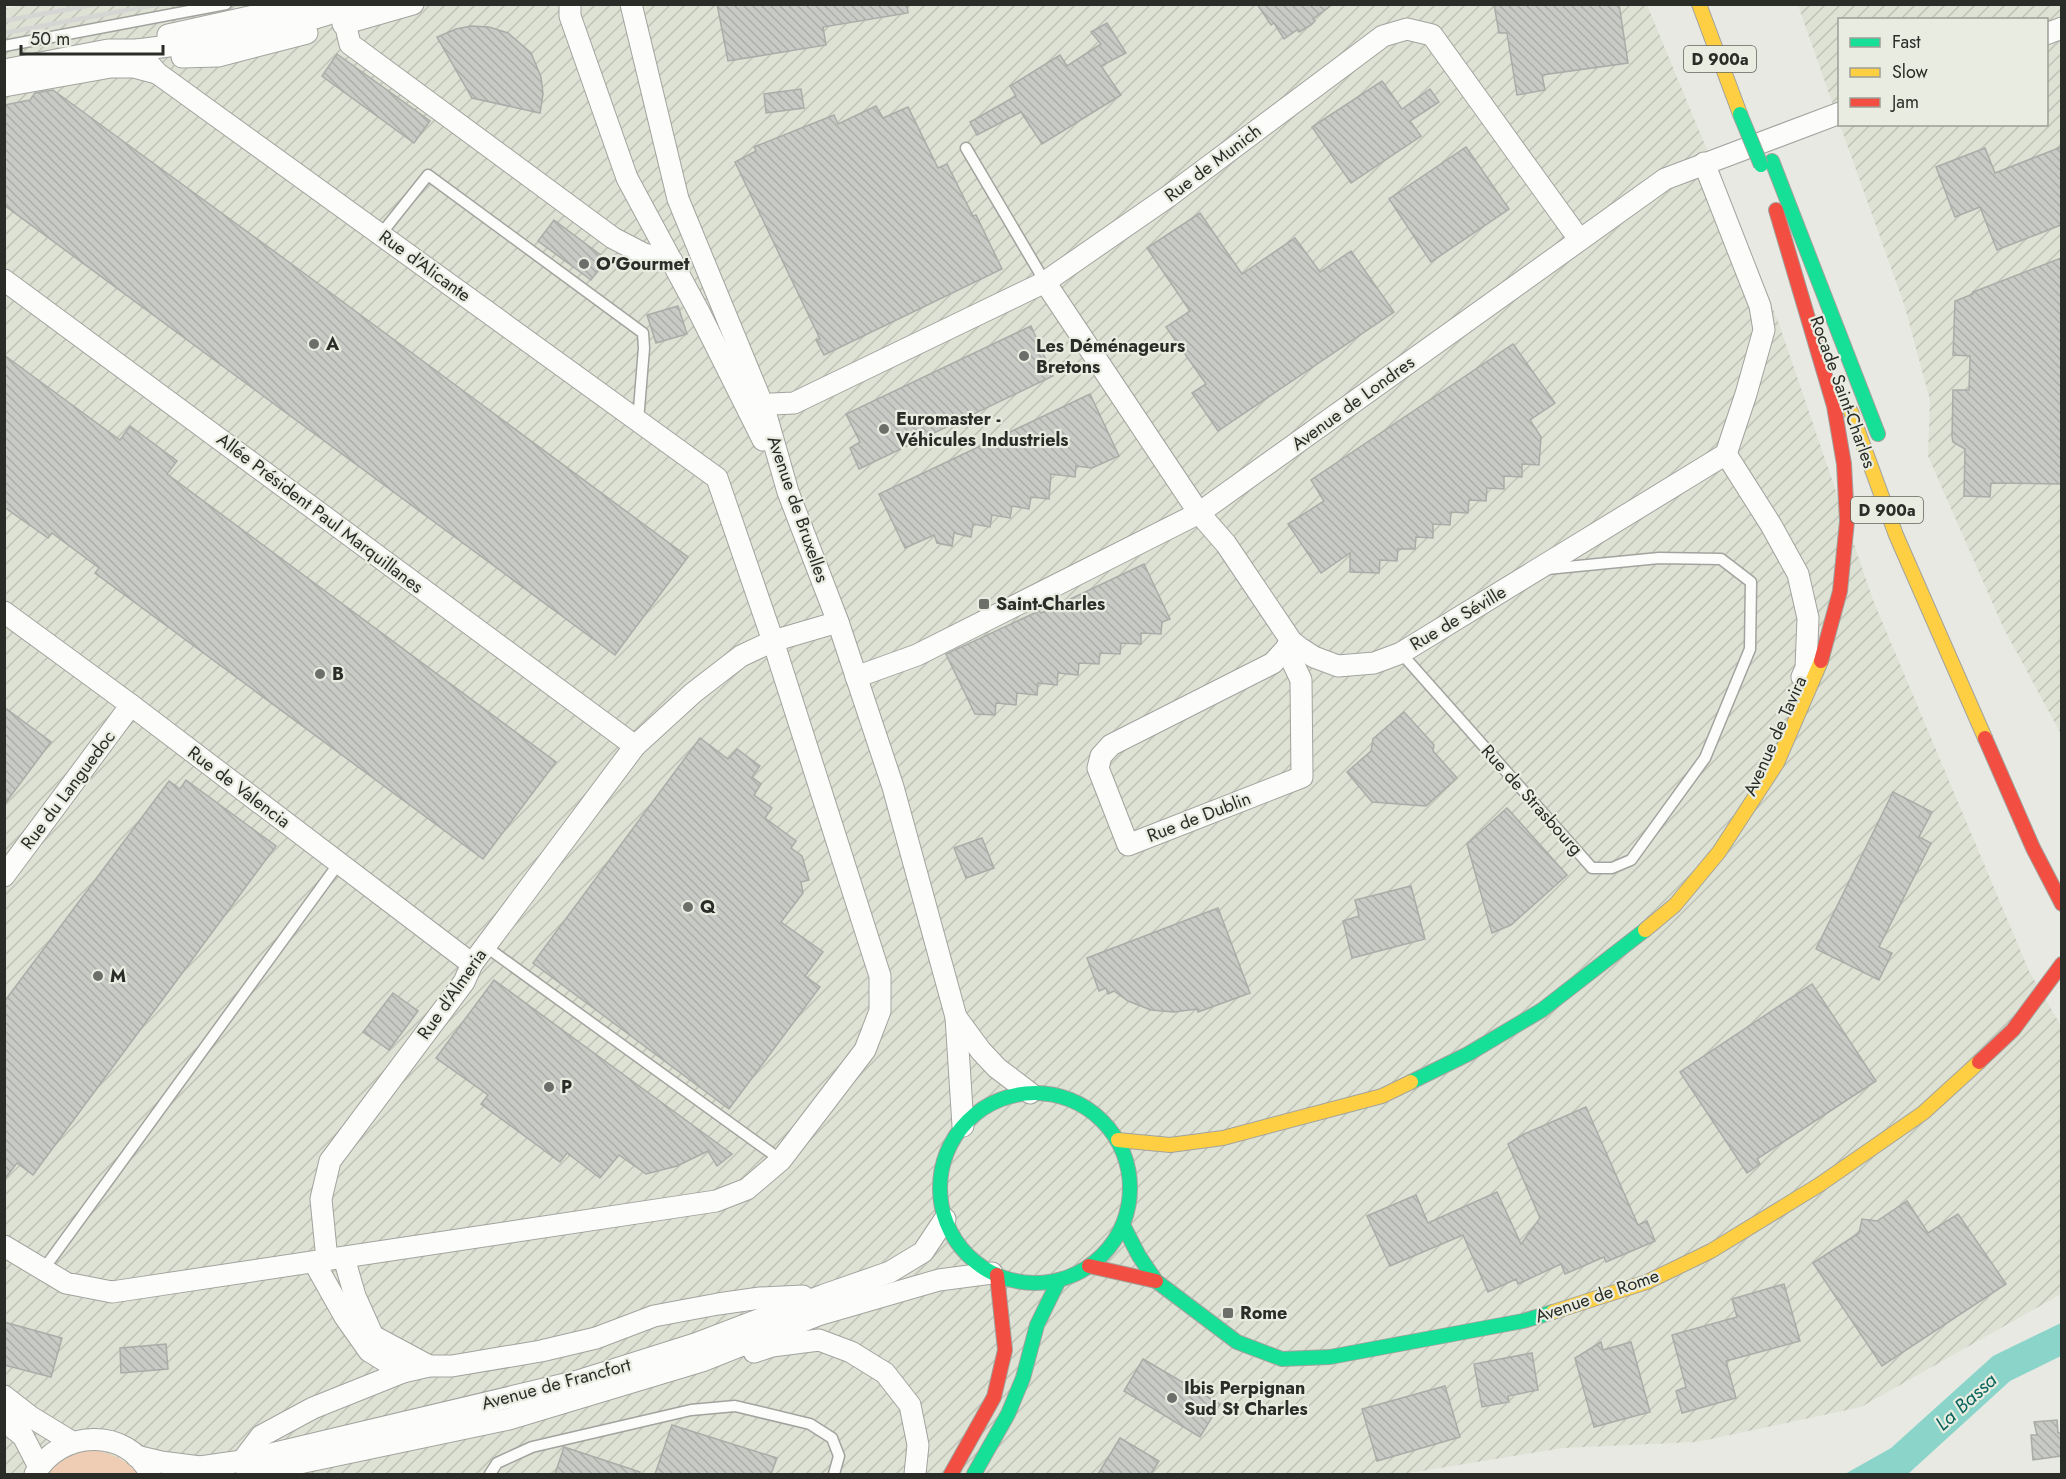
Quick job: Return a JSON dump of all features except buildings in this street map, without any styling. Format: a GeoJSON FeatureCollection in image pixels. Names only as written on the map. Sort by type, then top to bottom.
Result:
{"type":"FeatureCollection","features":[{"type":"Feature","properties":{"kind":"main road","name":"Rocade Saint-Charles"},"geometry":{"type":"LineString","coordinates":[[1699,4],[1740,114],[1767,163],[1882,443]]}},
{"type":"Feature","properties":{"kind":"main road","name":"D 900a"},"geometry":{"type":"LineString","coordinates":[[1713,4],[1738,68]]}},
{"type":"Feature","properties":{"kind":"main road","name":"Rocade Saint-Charles"},"geometry":{"type":"LineString","coordinates":[[1758,121],[1776,210],[1896,535],[2033,848],[2061,904]]}},
{"type":"Feature","properties":{"kind":"main road"},"geometry":{"type":"LineString","coordinates":[[1118,1140],[1170,1145],[1223,1138],[1383,1096],[1468,1054],[1542,1010],[1640,935],[1675,905],[1719,852],[1777,764],[1819,668],[1840,591],[1847,521],[1844,464],[1834,406],[1776,210]]}},
{"type":"Feature","properties":{"kind":"main road","name":"Avenue de Rome"},"geometry":{"type":"LineString","coordinates":[[1123,1225],[1139,1256],[1156,1281],[1237,1342],[1282,1359],[1330,1357],[1523,1321],[1647,1282],[1711,1251],[1810,1191],[1923,1113],[2013,1029],[2061,964]]}},
{"type":"Feature","properties":{"kind":"main road"},"geometry":{"type":"LineString","coordinates":[[1030,1093],[1057,1095],[1081,1105],[1102,1120],[1118,1140],[1129,1168],[1130,1197],[1123,1225],[1109,1248],[1089,1266],[1059,1280],[1028,1283],[995,1274],[977,1263],[963,1250],[953,1236],[945,1219],[940,1195],[942,1170],[950,1147],[963,1126],[982,1109],[1005,1098],[1030,1093]]}},
{"type":"Feature","properties":{"kind":"main road","name":"Avenue de Rome"},"geometry":{"type":"LineString","coordinates":[[1089,1266],[1156,1281]]}},
{"type":"Feature","properties":{"kind":"main road"},"geometry":{"type":"LineString","coordinates":[[951,1474],[994,1397],[1005,1350],[995,1274]]}},
{"type":"Feature","properties":{"kind":"main road"},"geometry":{"type":"LineString","coordinates":[[974,1474],[1008,1414],[1023,1378],[1037,1325],[1059,1280]]}},
{"type":"Feature","properties":{"kind":"street"},"geometry":{"type":"LineString","coordinates":[[4,70],[108,50],[198,27],[308,4]]}},
{"type":"Feature","properties":{"kind":"street"},"geometry":{"type":"LineString","coordinates":[[108,50],[137,50],[208,41],[312,19],[361,4]]}},
{"type":"Feature","properties":{"kind":"street"},"geometry":{"type":"LineString","coordinates":[[137,50],[166,58],[218,56],[413,4]]}},
{"type":"Feature","properties":{"kind":"street"},"geometry":{"type":"LineString","coordinates":[[570,4],[570,16],[627,178],[672,261],[788,492]]}},
{"type":"Feature","properties":{"kind":"street","name":"Avenue de Bruxelles"},"geometry":{"type":"LineString","coordinates":[[631,4],[678,199],[764,408],[788,492],[838,622],[893,787],[956,1017],[963,1126]]}},
{"type":"Feature","properties":{"kind":"street"},"geometry":{"type":"LineString","coordinates":[[345,23],[350,44],[613,238],[644,254],[672,261]]}},
{"type":"Feature","properties":{"kind":"street","name":"Rue de Munich"},"geometry":{"type":"LineString","coordinates":[[764,408],[772,404],[794,403],[1045,282],[1169,196],[1383,36],[1407,29],[1432,35],[1580,239]]}},
{"type":"Feature","properties":{"kind":"street","name":"Rue d'Alicante"},"geometry":{"type":"LineString","coordinates":[[137,50],[157,73],[717,478],[773,641]]}},
{"type":"Feature","properties":{"kind":"street"},"geometry":{"type":"LineString","coordinates":[[4,86],[111,67],[134,68],[157,73]]}},
{"type":"Feature","properties":{"kind":"street","name":"Avenue de Londres"},"geometry":{"type":"LineString","coordinates":[[856,677],[917,656],[1199,513],[1665,179],[1838,113]]}},
{"type":"Feature","properties":{"kind":"street"},"geometry":{"type":"LineString","coordinates":[[1704,163],[1760,306],[1764,330],[1726,454]]}},
{"type":"Feature","properties":{"kind":"street","name":"Allée Président Paul Marquillanes"},"geometry":{"type":"LineString","coordinates":[[4,280],[635,746]]}},
{"type":"Feature","properties":{"kind":"street","name":"Rue de Séville"},"geometry":{"type":"LineString","coordinates":[[1045,282],[1199,513],[1226,544],[1289,645],[1338,666],[1374,663],[1401,652],[1726,454]]}},
{"type":"Feature","properties":{"kind":"street","name":"Avenue de Tavira"},"geometry":{"type":"LineString","coordinates":[[1719,852],[1772,750],[1806,668],[1808,618],[1798,574],[1771,525],[1726,454]]}},
{"type":"Feature","properties":{"kind":"street","name":"Rue de Valencia"},"geometry":{"type":"LineString","coordinates":[[4,612],[131,705],[472,964]]}},
{"type":"Feature","properties":{"kind":"street","name":"Rue d'Almeria"},"geometry":{"type":"LineString","coordinates":[[328,1260],[321,1199],[330,1161],[464,982],[472,964],[485,946],[635,746],[693,693],[741,656],[773,641],[838,622]]}},
{"type":"Feature","properties":{"kind":"street"},"geometry":{"type":"LineString","coordinates":[[4,1246],[66,1283],[112,1292],[716,1201],[747,1189],[781,1160],[865,1050],[879,1011],[879,976],[773,641]]}},
{"type":"Feature","properties":{"kind":"street","name":"Rue de Dublin"},"geometry":{"type":"LineString","coordinates":[[1289,645],[1301,680],[1302,777],[1128,845],[1098,768],[1101,756],[1111,745],[1272,663],[1289,645]]}},
{"type":"Feature","properties":{"kind":"street","name":"Rue du Languedoc"},"geometry":{"type":"LineString","coordinates":[[4,876],[131,705]]}},
{"type":"Feature","properties":{"kind":"street","name":"Avenue de Bruxelles"},"geometry":{"type":"LineString","coordinates":[[956,1017],[981,1052],[997,1068],[1030,1093]]}},
{"type":"Feature","properties":{"kind":"street","name":"Avenue de Francfort"},"geometry":{"type":"LineString","coordinates":[[254,1470],[578,1381],[695,1344],[890,1272],[923,1252],[945,1219]]}},
{"type":"Feature","properties":{"kind":"street"},"geometry":{"type":"LineString","coordinates":[[4,1270],[23,1258]]}},
{"type":"Feature","properties":{"kind":"street"},"geometry":{"type":"LineString","coordinates":[[328,1260],[355,1296],[373,1336],[429,1366]]}},
{"type":"Feature","properties":{"kind":"street"},"geometry":{"type":"LineString","coordinates":[[328,1260],[345,1317],[369,1351],[403,1372]]}},
{"type":"Feature","properties":{"kind":"street","name":"Avenue de Francfort"},"geometry":{"type":"LineString","coordinates":[[136,1456],[200,1467],[254,1470],[509,1419],[702,1361],[818,1315],[939,1280],[995,1274]]}},
{"type":"Feature","properties":{"kind":"street"},"geometry":{"type":"LineString","coordinates":[[254,1470],[261,1436],[313,1408],[403,1372],[429,1366],[452,1366],[541,1352],[596,1338],[654,1316],[718,1304],[760,1298],[824,1295]]}},
{"type":"Feature","properties":{"kind":"street"},"geometry":{"type":"LineString","coordinates":[[559,1405],[655,1383],[772,1346],[819,1340],[851,1352],[885,1373],[910,1405],[918,1445],[915,1474]]}},
{"type":"Feature","properties":{"kind":"street"},"geometry":{"type":"LineString","coordinates":[[4,1396],[31,1417],[72,1442]]}},
{"type":"Feature","properties":{"kind":"street"},"geometry":{"type":"LineString","coordinates":[[4,1421],[23,1436],[37,1471],[54,1452],[72,1442],[89,1439],[106,1440],[122,1446],[136,1456],[150,1474]]}},
{"type":"Feature","properties":{"kind":"lane"},"geometry":{"type":"LineString","coordinates":[[4,46],[226,4]]}},
{"type":"Feature","properties":{"kind":"lane"},"geometry":{"type":"LineString","coordinates":[[966,148],[1045,282]]}},
{"type":"Feature","properties":{"kind":"lane"},"geometry":{"type":"LineString","coordinates":[[381,234],[428,175],[643,333],[644,348],[638,421]]}},
{"type":"Feature","properties":{"kind":"lane","name":"Rue de Strasbourg"},"geometry":{"type":"LineString","coordinates":[[1401,652],[1592,868],[1612,868],[1631,860],[1705,758],[1750,649],[1751,582],[1721,559],[1659,558],[1536,570]]}},
{"type":"Feature","properties":{"kind":"lane"},"geometry":{"type":"LineString","coordinates":[[43,1270],[339,863]]}},
{"type":"Feature","properties":{"kind":"lane"},"geometry":{"type":"LineString","coordinates":[[485,946],[781,1160]]}},
{"type":"Feature","properties":{"kind":"lane"},"geometry":{"type":"LineString","coordinates":[[490,1474],[497,1463],[531,1448],[691,1410],[735,1406],[810,1424],[832,1438],[839,1456],[834,1474]]}},
{"type":"Feature","properties":{"kind":"shaded area","name":"Saint-Charles"},"geometry":{"type":"Polygon","coordinates":[[[27,4],[1647,5],[1778,321],[1873,600],[2029,971],[2061,1026],[2061,1294],[1861,1407],[1697,1442],[1563,1448],[1403,1474],[5,1474],[4,9],[27,4]]]}},
{"type":"Feature","properties":{"kind":"shaded area"},"geometry":{"type":"Polygon","coordinates":[[[1798,5],[2061,5],[2061,734],[2003,627],[1928,456],[1930,400],[1904,304],[1840,126],[2048,126],[2048,18],[1838,18],[1838,119],[1798,5]]]}},
{"type":"Feature","properties":{"kind":"shaded area"},"geometry":{"type":"Polygon","coordinates":[[[94,1450],[118,1458],[138,1474],[48,1474],[68,1457],[94,1450]]]}},
{"type":"Feature","properties":{"kind":"water","name":"La Bassa"},"geometry":{"type":"Polygon","coordinates":[[[2061,1323],[2061,1356],[2010,1381],[1909,1473],[1845,1474],[1891,1448],[1993,1356],[2061,1323]]]}},
{"type":"Feature","properties":{"kind":"railway"},"geometry":{"type":"LineString","coordinates":[[4,21],[97,4]]}},
{"type":"Feature","properties":{"kind":"railway"},"geometry":{"type":"LineString","coordinates":[[4,33],[160,4]]}},
{"type":"Feature","properties":{"kind":"traffic: fast"},"geometry":{"type":"LineString","coordinates":[[1740,114],[1761,165]]}},
{"type":"Feature","properties":{"kind":"traffic: fast"},"geometry":{"type":"LineString","coordinates":[[1772,161],[1878,434]]}},
{"type":"Feature","properties":{"kind":"traffic: fast"},"geometry":{"type":"LineString","coordinates":[[1411,1082],[1468,1054],[1542,1010],[1645,930]]}},
{"type":"Feature","properties":{"kind":"traffic: fast"},"geometry":{"type":"LineString","coordinates":[[1035,1093],[1053,1095],[1071,1101],[1088,1109],[1102,1121],[1114,1135],[1122,1152],[1128,1170],[1130,1188],[1128,1206],[1122,1224],[1114,1241],[1102,1255],[1088,1267],[1071,1275],[1053,1281],[1035,1283],[1017,1281],[999,1275],[982,1267],[968,1255],[956,1241],[948,1224],[942,1206],[940,1188],[942,1170],[948,1152],[956,1135],[968,1121],[982,1109],[999,1101],[1017,1095],[1035,1093]]}},
{"type":"Feature","properties":{"kind":"traffic: fast"},"geometry":{"type":"LineString","coordinates":[[1123,1225],[1139,1256],[1156,1281],[1237,1342],[1282,1359],[1330,1357],[1523,1321],[1553,1312]]}},
{"type":"Feature","properties":{"kind":"traffic: fast"},"geometry":{"type":"LineString","coordinates":[[974,1474],[1008,1414],[1023,1378],[1037,1325],[1059,1280]]}},
{"type":"Feature","properties":{"kind":"traffic: slow"},"geometry":{"type":"LineString","coordinates":[[1699,4],[1740,114]]}},
{"type":"Feature","properties":{"kind":"traffic: slow"},"geometry":{"type":"LineString","coordinates":[[1851,412],[1896,535],[1985,738]]}},
{"type":"Feature","properties":{"kind":"traffic: slow"},"geometry":{"type":"LineString","coordinates":[[1645,930],[1675,905],[1719,852],[1777,763],[1821,661]]}},
{"type":"Feature","properties":{"kind":"traffic: slow"},"geometry":{"type":"LineString","coordinates":[[1553,1312],[1647,1282],[1711,1251],[1819,1185],[1923,1113],[1979,1062]]}},
{"type":"Feature","properties":{"kind":"traffic: slow"},"geometry":{"type":"LineString","coordinates":[[1118,1140],[1170,1145],[1223,1138],[1382,1096],[1411,1082]]}},
{"type":"Feature","properties":{"kind":"traffic: jam"},"geometry":{"type":"LineString","coordinates":[[1776,210],[1834,406],[1844,464],[1847,521],[1840,591],[1821,661]]}},
{"type":"Feature","properties":{"kind":"traffic: jam"},"geometry":{"type":"LineString","coordinates":[[1985,738],[2033,848],[2062,904]]}},
{"type":"Feature","properties":{"kind":"traffic: jam"},"geometry":{"type":"LineString","coordinates":[[1979,1062],[2013,1030],[2062,964]]}},
{"type":"Feature","properties":{"kind":"traffic: jam"},"geometry":{"type":"LineString","coordinates":[[1089,1266],[1156,1281]]}},
{"type":"Feature","properties":{"kind":"traffic: jam"},"geometry":{"type":"LineString","coordinates":[[951,1474],[994,1397],[1005,1350],[997,1275]]}},
{"type":"Feature","properties":{"kind":"place","name":"O'Gourmet"},"geometry":{"type":"Point","coordinates":[584,264]}},
{"type":"Feature","properties":{"kind":"place","name":"A"},"geometry":{"type":"Point","coordinates":[314,344]}},
{"type":"Feature","properties":{"kind":"place","name":"Les Déménageurs Bretons"},"geometry":{"type":"Point","coordinates":[1024,356]}},
{"type":"Feature","properties":{"kind":"place","name":"Euromaster - Véhicules Industriels"},"geometry":{"type":"Point","coordinates":[884,429]}},
{"type":"Feature","properties":{"kind":"place","name":"Saint-Charles"},"geometry":{"type":"Point","coordinates":[984,604]}},
{"type":"Feature","properties":{"kind":"place","name":"B"},"geometry":{"type":"Point","coordinates":[320,674]}},
{"type":"Feature","properties":{"kind":"place","name":"Q"},"geometry":{"type":"Point","coordinates":[688,907]}},
{"type":"Feature","properties":{"kind":"place","name":"M"},"geometry":{"type":"Point","coordinates":[98,976]}},
{"type":"Feature","properties":{"kind":"place","name":"P"},"geometry":{"type":"Point","coordinates":[549,1087]}},
{"type":"Feature","properties":{"kind":"place","name":"Rome"},"geometry":{"type":"Point","coordinates":[1228,1313]}},
{"type":"Feature","properties":{"kind":"place","name":"Ibis Perpignan Sud St Charles"},"geometry":{"type":"Point","coordinates":[1172,1398]}}]}
